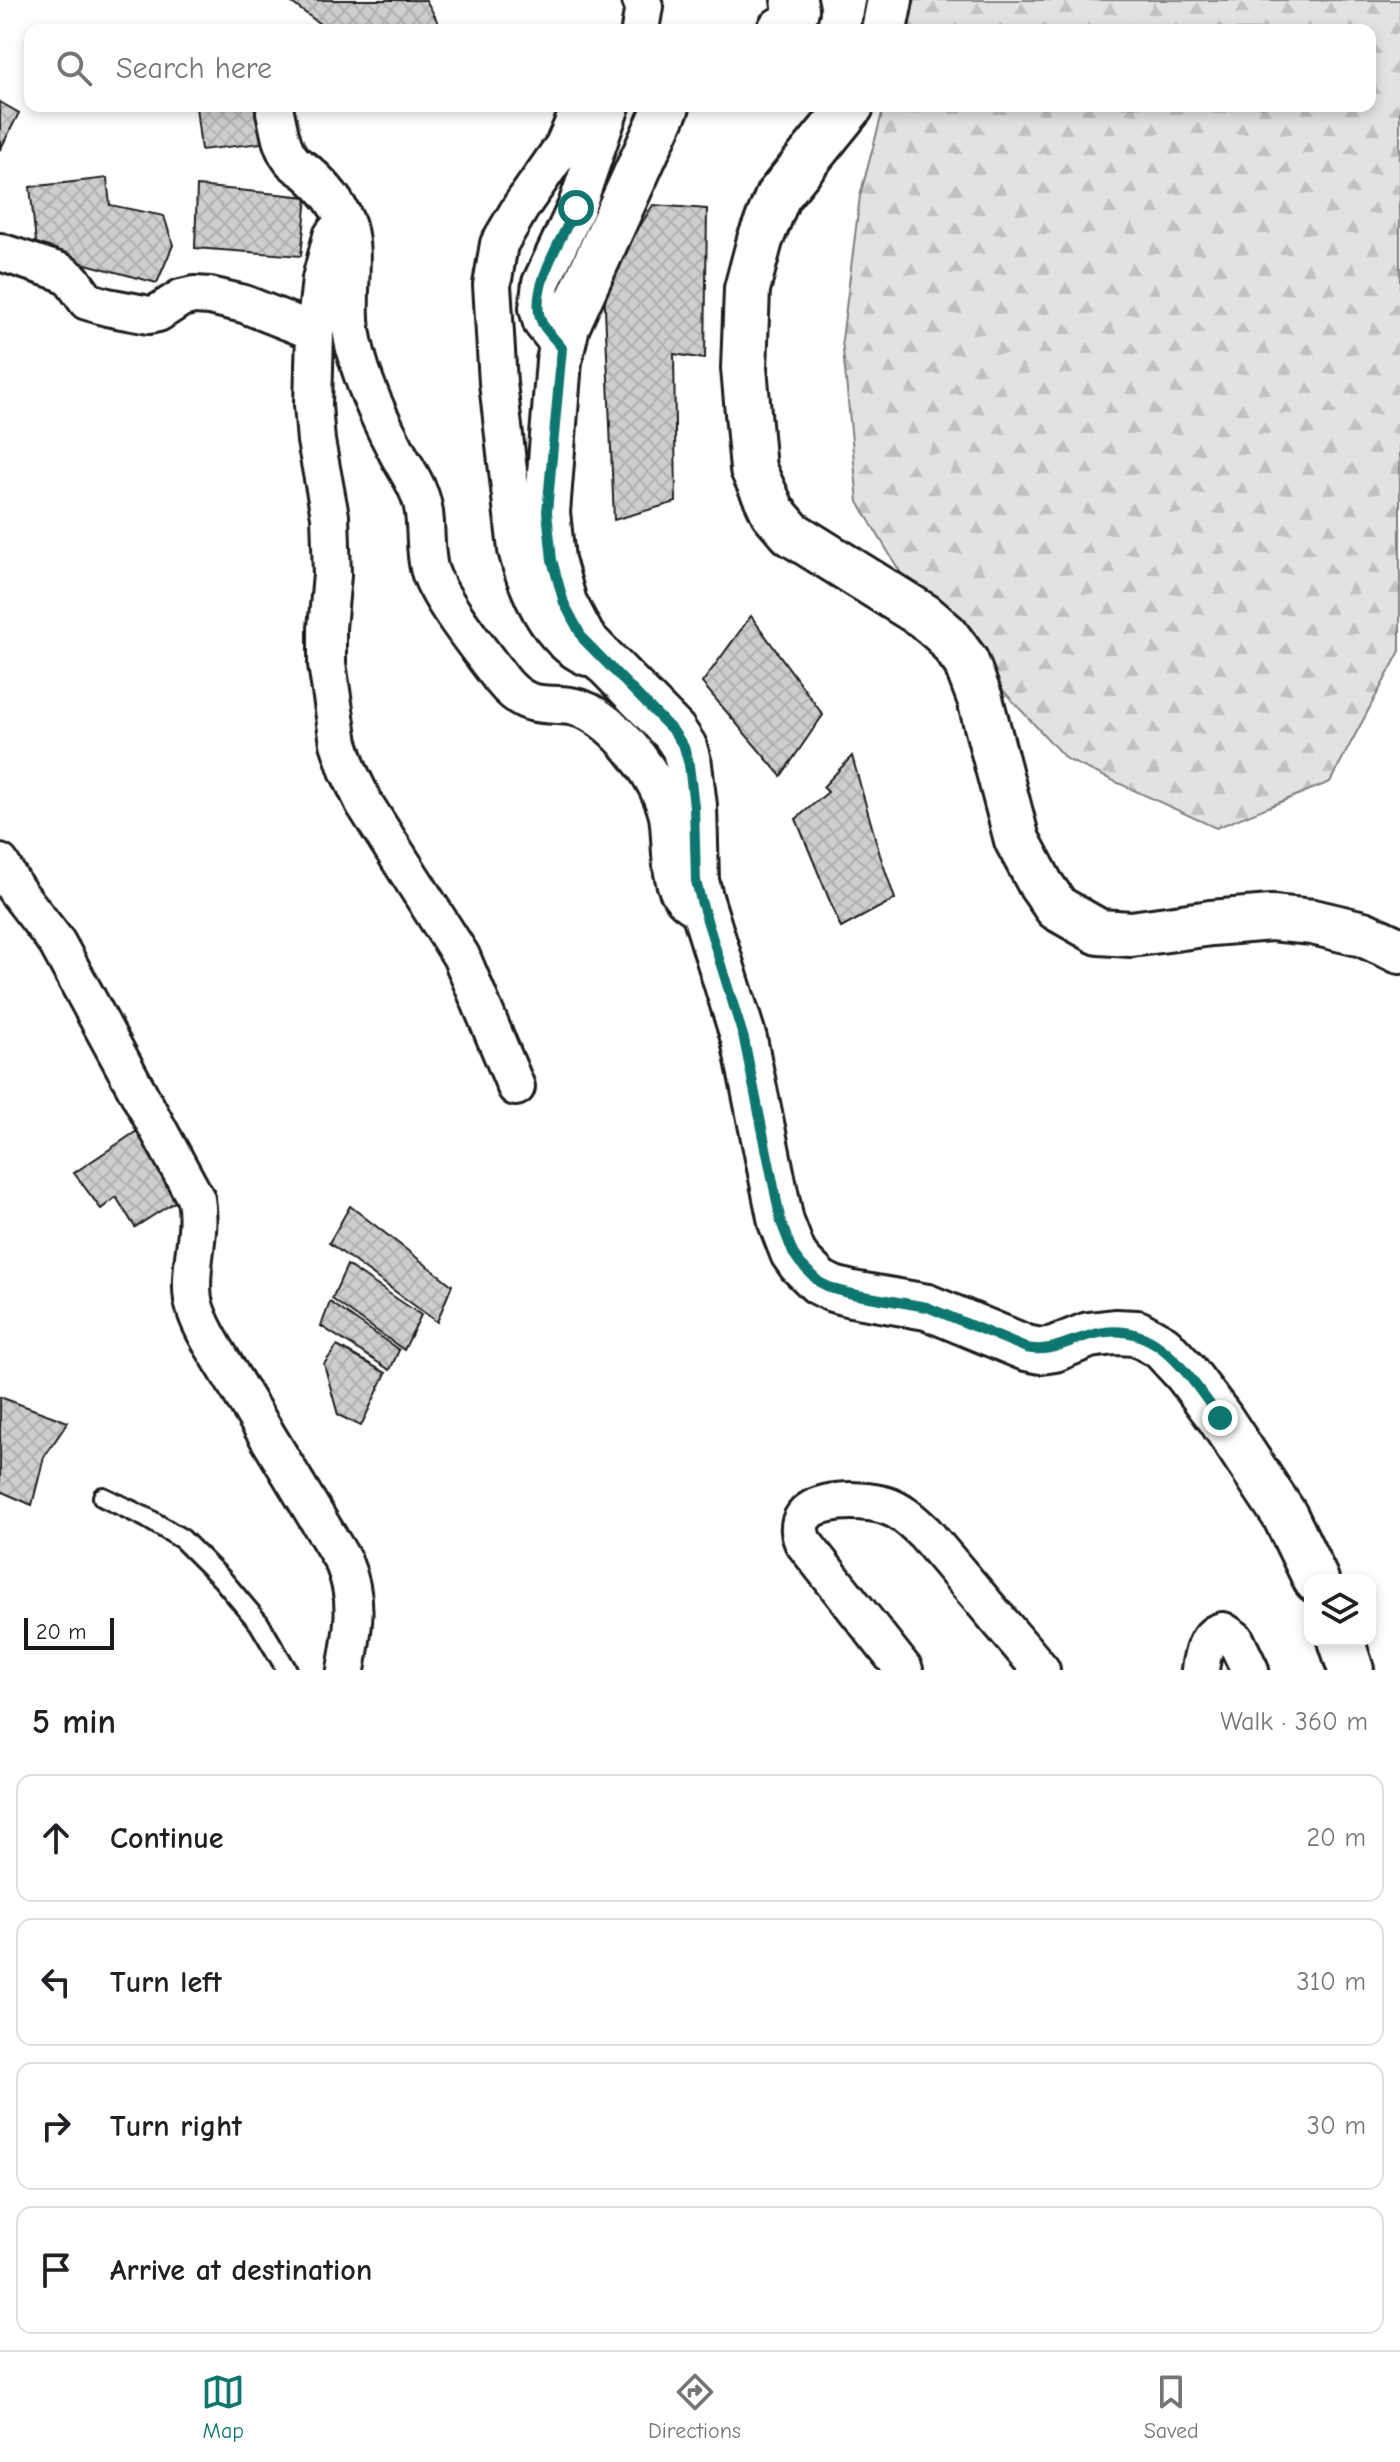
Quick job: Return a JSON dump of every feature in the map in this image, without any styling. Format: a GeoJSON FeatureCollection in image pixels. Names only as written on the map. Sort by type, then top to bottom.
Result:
{"type":"FeatureCollection","features":[{"type":"Feature","properties":{"kind":"street"},"geometry":{"type":"LineString","coordinates":[[641,0],[644,6],[641,24]]}},
{"type":"Feature","properties":{"kind":"street"},"geometry":{"type":"LineString","coordinates":[[790,24],[796,10],[794,0]]}},
{"type":"Feature","properties":{"kind":"street"},"geometry":{"type":"LineString","coordinates":[[885,24],[890,0]]}},
{"type":"Feature","properties":{"kind":"street"},"geometry":{"type":"LineString","coordinates":[[275,112],[283,147],[292,162],[327,191],[345,220],[349,232],[351,330],[378,412],[423,502],[424,537],[432,579],[446,603],[516,696],[533,704],[568,706],[587,712],[623,739],[639,758],[663,800],[668,817],[676,887],[683,898],[705,915]]}},
{"type":"Feature","properties":{"kind":"street"},"geometry":{"type":"LineString","coordinates":[[578,112],[564,145],[499,244],[492,285],[494,328],[510,500],[523,573],[533,596],[562,641],[576,652],[611,668]]}},
{"type":"Feature","properties":{"kind":"street"},"geometry":{"type":"LineString","coordinates":[[562,348],[542,323],[538,308],[541,283],[576,208],[609,112]]}},
{"type":"Feature","properties":{"kind":"street"},"geometry":{"type":"LineString","coordinates":[[664,112],[567,326],[562,348],[547,512],[552,560],[564,603],[583,639],[674,732],[684,747],[694,806],[696,881],[744,1039],[781,1222],[800,1263],[819,1282],[833,1289],[927,1307],[1026,1348],[1041,1351],[1104,1332],[1137,1333],[1162,1347],[1220,1418],[1285,1516],[1313,1574]]}},
{"type":"Feature","properties":{"kind":"street"},"geometry":{"type":"LineString","coordinates":[[846,112],[778,196],[760,240],[747,289],[744,368],[753,469],[773,512],[791,533],[924,616],[946,635],[966,662],[980,699],[1017,840],[1057,908],[1099,932],[1131,934],[1271,918],[1313,922],[1363,934],[1400,951]]}},
{"type":"Feature","properties":{"kind":"street"},"geometry":{"type":"LineString","coordinates":[[345,220],[332,236],[327,249],[315,332],[315,429],[332,545],[327,664],[339,743],[364,803],[461,956],[516,1087]]}},
{"type":"Feature","properties":{"kind":"street"},"geometry":{"type":"LineString","coordinates":[[0,252],[61,272],[72,280],[87,301],[107,307],[149,315],[158,313],[181,298],[210,296],[244,304],[315,332]]}},
{"type":"Feature","properties":{"kind":"street"},"geometry":{"type":"LineString","coordinates":[[0,863],[16,890],[57,943],[196,1199],[200,1219],[192,1280],[193,1301],[213,1346],[343,1561],[352,1582],[354,1620],[346,1670]]}},
{"type":"Feature","properties":{"kind":"street"},"geometry":{"type":"LineString","coordinates":[[904,1670],[803,1542],[800,1523],[805,1514],[818,1506],[837,1501],[861,1501],[887,1506],[906,1515],[924,1532],[1041,1670]]}},
{"type":"Feature","properties":{"kind":"street"},"geometry":{"type":"LineString","coordinates":[[1200,1670],[1208,1642],[1216,1632],[1223,1631],[1235,1639],[1250,1670]]}},
{"type":"Feature","properties":{"kind":"street"},"geometry":{"type":"LineString","coordinates":[[1343,1646],[1351,1670]]}},
{"type":"Feature","properties":{"kind":"lane"},"geometry":{"type":"LineString","coordinates":[[103,1497],[182,1539],[222,1579],[259,1623],[287,1670]]}},
{"type":"Feature","properties":{"kind":"green space"},"geometry":{"type":"Polygon","coordinates":[[[894,0],[1400,0],[1400,651],[1330,782],[1216,828],[1066,759],[911,590],[858,502],[842,340],[860,196],[882,112],[1376,112],[1376,24],[892,24],[894,0]]]}},
{"type":"Feature","properties":{"kind":"building"},"geometry":{"type":"Polygon","coordinates":[[[288,0],[426,0],[438,22],[436,24],[320,24],[288,0]]]}},
{"type":"Feature","properties":{"kind":"building"},"geometry":{"type":"Polygon","coordinates":[[[0,102],[19,113],[0,150],[0,102]]]}},
{"type":"Feature","properties":{"kind":"building"},"geometry":{"type":"Polygon","coordinates":[[[197,112],[257,112],[262,143],[201,150],[197,112]]]}},
{"type":"Feature","properties":{"kind":"building"},"geometry":{"type":"Polygon","coordinates":[[[107,178],[110,205],[164,216],[173,245],[157,283],[37,251],[30,187],[107,178]]]}},
{"type":"Feature","properties":{"kind":"building"},"geometry":{"type":"Polygon","coordinates":[[[197,186],[307,197],[301,256],[195,248],[197,186]]]}},
{"type":"Feature","properties":{"kind":"building"},"geometry":{"type":"Polygon","coordinates":[[[653,205],[707,209],[705,359],[674,354],[676,502],[614,520],[604,284],[653,205]]]}},
{"type":"Feature","properties":{"kind":"building"},"geometry":{"type":"Polygon","coordinates":[[[751,616],[823,715],[781,776],[702,683],[751,616]]]}},
{"type":"Feature","properties":{"kind":"building"},"geometry":{"type":"Polygon","coordinates":[[[852,756],[895,899],[841,928],[796,819],[828,792],[823,787],[852,756]]]}},
{"type":"Feature","properties":{"kind":"building"},"geometry":{"type":"Polygon","coordinates":[[[161,1115],[198,1187],[135,1227],[116,1197],[101,1209],[74,1173],[161,1115]]]}},
{"type":"Feature","properties":{"kind":"building"},"geometry":{"type":"Polygon","coordinates":[[[350,1206],[452,1285],[437,1322],[329,1243],[350,1206]]]}},
{"type":"Feature","properties":{"kind":"building"},"geometry":{"type":"Polygon","coordinates":[[[347,1265],[421,1315],[404,1350],[332,1299],[347,1265]]]}},
{"type":"Feature","properties":{"kind":"building"},"geometry":{"type":"Polygon","coordinates":[[[330,1302],[399,1350],[390,1370],[321,1326],[330,1302]]]}},
{"type":"Feature","properties":{"kind":"building"},"geometry":{"type":"Polygon","coordinates":[[[337,1346],[386,1373],[361,1426],[338,1415],[324,1364],[337,1346]]]}},
{"type":"Feature","properties":{"kind":"building"},"geometry":{"type":"Polygon","coordinates":[[[0,1397],[68,1422],[44,1457],[32,1505],[0,1491],[0,1397]]]}},
{"type":"Feature","properties":{"kind":"route"},"geometry":{"type":"LineString","coordinates":[[576,208],[541,283],[538,308],[542,323],[562,348],[547,512],[552,560],[564,603],[583,639],[674,732],[684,747],[694,806],[696,881],[744,1039],[781,1222],[793,1253],[819,1282],[833,1289],[927,1307],[1026,1348],[1041,1351],[1054,1349],[1104,1332],[1137,1333],[1162,1347],[1220,1418]]}}]}
